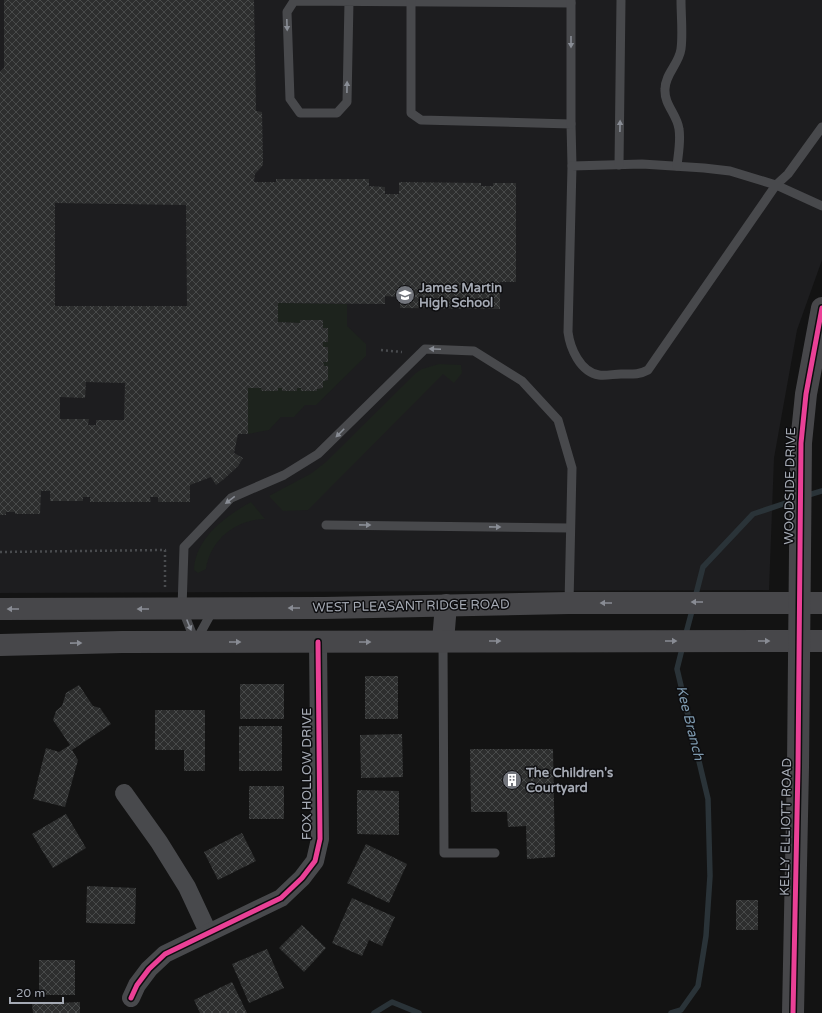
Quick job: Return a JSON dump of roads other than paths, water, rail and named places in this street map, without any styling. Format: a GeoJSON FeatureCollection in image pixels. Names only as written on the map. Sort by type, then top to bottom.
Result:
{"type":"FeatureCollection","features":[{"type":"Feature","properties":{"kind":"main road","name":"WOODSIDE DRIVE"},"geometry":{"type":"LineString","coordinates":[[798,641],[801,442],[806,394],[822,308]]}},
{"type":"Feature","properties":{"kind":"main road","name":"WEST PLEASANT RIDGE ROAD"},"geometry":{"type":"LineString","coordinates":[[0,609],[214,608],[645,602],[822,603]]}},
{"type":"Feature","properties":{"kind":"main road"},"geometry":{"type":"LineString","coordinates":[[443,641],[446,605]]}},
{"type":"Feature","properties":{"kind":"main road","name":"KELLY ELLIOTT ROAD"},"geometry":{"type":"LineString","coordinates":[[793,1013],[798,767],[798,641]]}},
{"type":"Feature","properties":{"kind":"main road"},"geometry":{"type":"LineString","coordinates":[[0,645],[196,642],[822,641]]}},
{"type":"Feature","properties":{"kind":"street","name":"FOX HOLLOW DRIVE"},"geometry":{"type":"LineString","coordinates":[[131,998],[137,985],[149,969],[165,954],[281,898],[302,878],[315,861],[320,839],[318,642]]}},
{"type":"Feature","properties":{"kind":"street"},"geometry":{"type":"LineString","coordinates":[[124,793],[159,842],[187,888],[208,932]]}},
{"type":"Feature","properties":{"kind":"lane"},"geometry":{"type":"LineString","coordinates":[[619,165],[621,0]]}},
{"type":"Feature","properties":{"kind":"lane"},"geometry":{"type":"LineString","coordinates":[[677,166],[679,129],[676,118],[667,103],[665,89],[669,74],[681,50],[681,0]]}},
{"type":"Feature","properties":{"kind":"lane"},"geometry":{"type":"LineString","coordinates":[[349,1],[347,102],[337,113],[300,113],[290,99],[287,12],[294,1],[349,1],[411,2],[571,2],[570,124],[572,166],[568,332],[569,343],[574,353],[588,370],[598,375],[641,374],[648,370],[776,185],[788,174],[822,127]]}},
{"type":"Feature","properties":{"kind":"lane"},"geometry":{"type":"LineString","coordinates":[[411,2],[411,113],[421,120],[570,124]]}},
{"type":"Feature","properties":{"kind":"lane"},"geometry":{"type":"LineString","coordinates":[[572,166],[677,166],[730,171],[776,185],[822,206]]}},
{"type":"Feature","properties":{"kind":"lane"},"geometry":{"type":"LineString","coordinates":[[196,642],[182,608],[184,547],[231,498],[284,475],[318,454],[425,349],[474,351],[522,381],[558,420],[572,468],[569,603]]}},
{"type":"Feature","properties":{"kind":"lane"},"geometry":{"type":"LineString","coordinates":[[326,525],[570,528]]}},
{"type":"Feature","properties":{"kind":"lane"},"geometry":{"type":"LineString","coordinates":[[196,642],[214,608]]}},
{"type":"Feature","properties":{"kind":"lane"},"geometry":{"type":"LineString","coordinates":[[443,641],[444,853],[495,853]]}},
{"type":"Feature","properties":{"kind":"waterway","name":"Kee Branch"},"geometry":{"type":"LineString","coordinates":[[805,496],[822,491]]}},
{"type":"Feature","properties":{"kind":"waterway","name":"Kee Branch"},"geometry":{"type":"LineString","coordinates":[[695,598],[703,567],[753,514],[795,500]]}},
{"type":"Feature","properties":{"kind":"waterway","name":"Kee Branch"},"geometry":{"type":"LineString","coordinates":[[685,637],[693,607]]}},
{"type":"Feature","properties":{"kind":"waterway","name":"Kee Branch"},"geometry":{"type":"LineString","coordinates":[[671,1013],[681,1010],[698,986],[706,936],[710,876],[708,799],[677,669],[683,645]]}},
{"type":"Feature","properties":{"kind":"waterway","name":"Kee Branch"},"geometry":{"type":"LineString","coordinates":[[374,1013],[392,1002],[419,1013]]}},
{"type":"Feature","properties":{"kind":"place","name":"James Martin High School"},"geometry":{"type":"Point","coordinates":[405,295]}},
{"type":"Feature","properties":{"kind":"place","name":"The Children's Courtyard"},"geometry":{"type":"Point","coordinates":[512,780]}}]}
